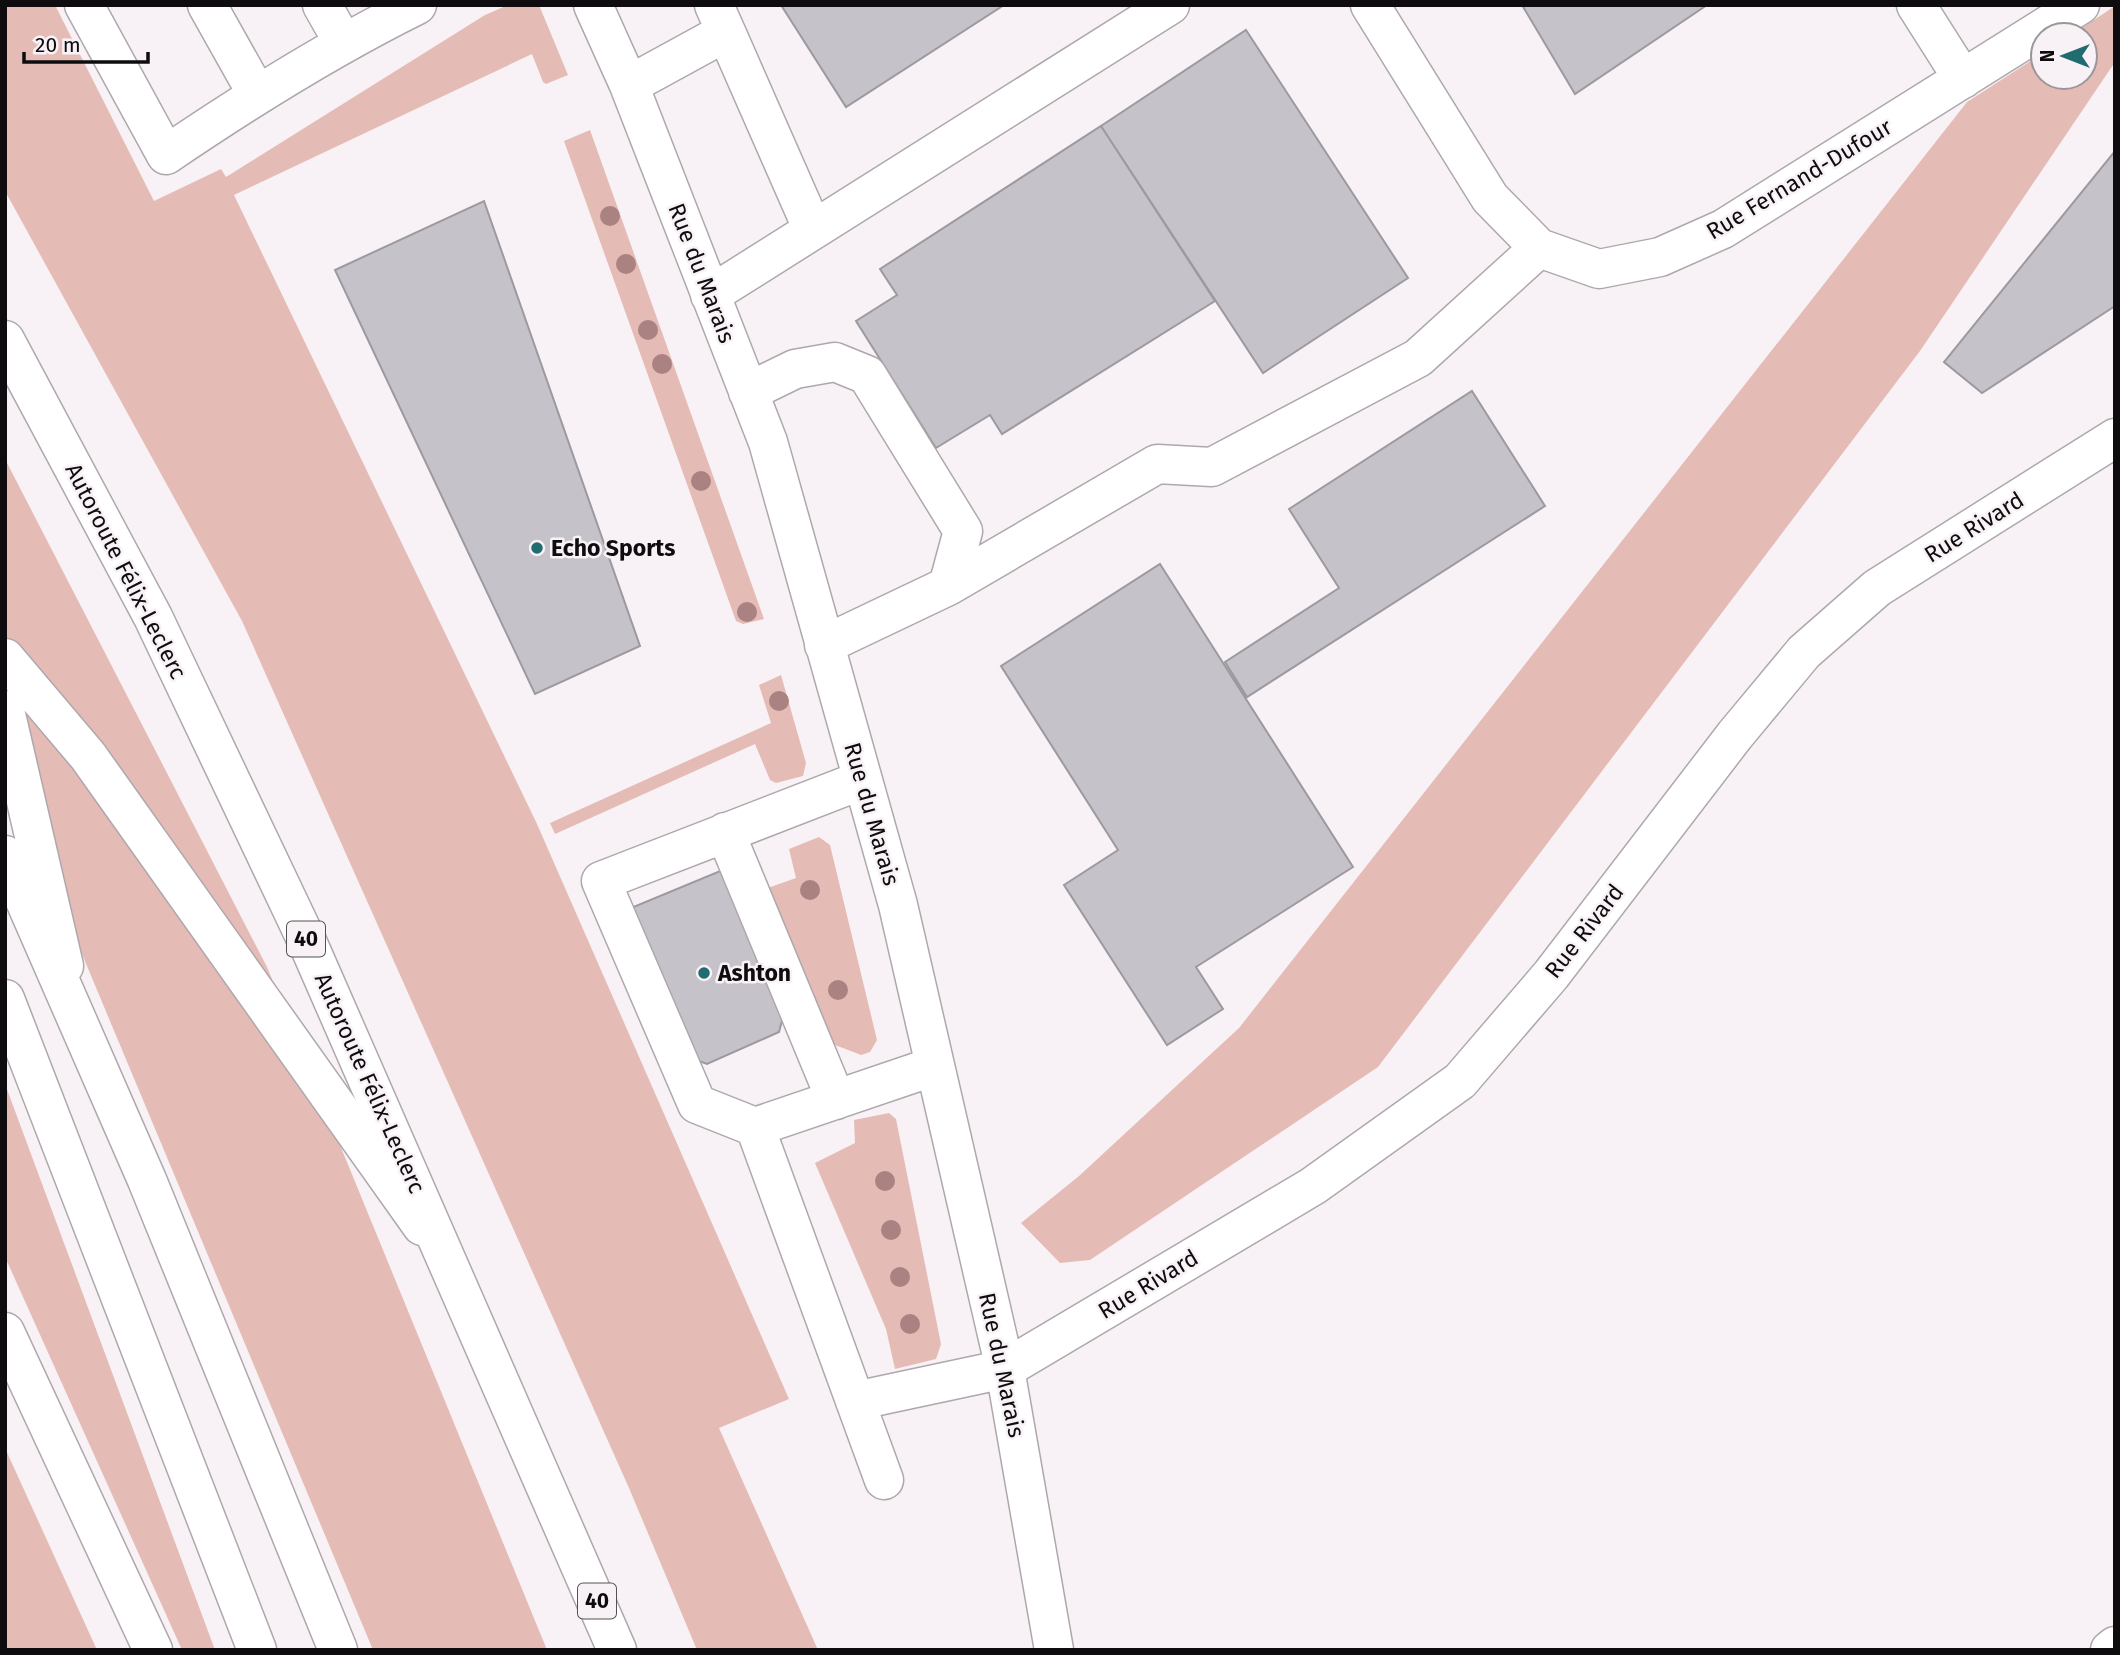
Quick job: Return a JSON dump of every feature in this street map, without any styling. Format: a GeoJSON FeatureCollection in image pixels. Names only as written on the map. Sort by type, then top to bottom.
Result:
{"type":"FeatureCollection","features":[{"type":"Feature","properties":{"kind":"main road"},"geometry":{"type":"LineString","coordinates":[[84,5],[166,155],[343,41],[417,5]]}},
{"type":"Feature","properties":{"kind":"main road"},"geometry":{"type":"LineString","coordinates":[[207,5],[257,94]]}},
{"type":"Feature","properties":{"kind":"main road"},"geometry":{"type":"LineString","coordinates":[[322,5],[343,41]]}},
{"type":"Feature","properties":{"kind":"main road","name":"Rue du Marais"},"geometry":{"type":"LineString","coordinates":[[593,5],[629,85],[768,442],[898,905],[1005,1369],[1054,1650]]}},
{"type":"Feature","properties":{"kind":"main road"},"geometry":{"type":"LineString","coordinates":[[710,295],[1170,5]]}},
{"type":"Feature","properties":{"kind":"main road","name":"Rue Fernand-Dufour"},"geometry":{"type":"LineString","coordinates":[[1370,5],[1490,198],[1539,247],[1599,269],[1660,257],[1723,229],[2080,5]]}},
{"type":"Feature","properties":{"kind":"main road"},"geometry":{"type":"LineString","coordinates":[[1916,5],[1963,79]]}},
{"type":"Feature","properties":{"kind":"main road"},"geometry":{"type":"LineString","coordinates":[[629,85],[720,19],[813,230]]}},
{"type":"Feature","properties":{"kind":"main road"},"geometry":{"type":"LineString","coordinates":[[824,645],[948,586],[1157,464],[1212,467],[1418,358],[1539,247]]}},
{"type":"Feature","properties":{"kind":"main road","name":"Autoroute Félix-Leclerc"},"geometry":{"type":"LineString","coordinates":[[5,340],[153,617],[306,939],[453,1269],[617,1650]]}},
{"type":"Feature","properties":{"kind":"main road"},"geometry":{"type":"LineString","coordinates":[[748,392],[795,369],[835,362],[867,375],[963,531],[948,586]]}},
{"type":"Feature","properties":{"kind":"main road","name":"Rue Rivard"},"geometry":{"type":"LineString","coordinates":[[855,1401],[1005,1369],[1312,1186],[1460,1081],[1551,975],[1735,736],[1804,652],[1877,588],[2115,438]]}},
{"type":"Feature","properties":{"kind":"main road"},"geometry":{"type":"LineString","coordinates":[[5,658],[88,756],[453,1269]]}},
{"type":"Feature","properties":{"kind":"main road"},"geometry":{"type":"LineString","coordinates":[[5,710],[75,1016]]}},
{"type":"Feature","properties":{"kind":"main road"},"geometry":{"type":"LineString","coordinates":[[862,780],[601,881],[697,1104],[755,1127],[935,1066]]}},
{"type":"Feature","properties":{"kind":"main road"},"geometry":{"type":"LineString","coordinates":[[725,832],[836,1100]]}},
{"type":"Feature","properties":{"kind":"main road"},"geometry":{"type":"LineString","coordinates":[[5,855],[147,1180],[338,1650]]}},
{"type":"Feature","properties":{"kind":"main road"},"geometry":{"type":"LineString","coordinates":[[5,999],[257,1650]]}},
{"type":"Feature","properties":{"kind":"main road"},"geometry":{"type":"LineString","coordinates":[[755,1127],[884,1480]]}},
{"type":"Feature","properties":{"kind":"main road"},"geometry":{"type":"LineString","coordinates":[[5,1332],[153,1650]]}},
{"type":"Feature","properties":{"kind":"main road"},"geometry":{"type":"LineString","coordinates":[[2110,1650],[2115,1646]]}},
{"type":"Feature","properties":{"kind":"shaded area"},"geometry":{"type":"Polygon","coordinates":[[[5,5],[55,5],[154,201],[221,169],[226,177],[485,15],[508,5],[539,5],[568,75],[546,84],[532,54],[234,195],[537,824],[789,1399],[719,1428],[818,1650],[697,1650],[629,1488],[242,621],[5,191],[5,5]]]}},
{"type":"Feature","properties":{"kind":"shaded area"},"geometry":{"type":"Polygon","coordinates":[[[2115,6],[2115,62],[2099,86],[2099,21],[2092,21],[2115,6]]]}},
{"type":"Feature","properties":{"kind":"shaded area"},"geometry":{"type":"Polygon","coordinates":[[[2029,62],[2029,91],[2095,91],[1920,351],[1378,1067],[1090,1260],[1060,1263],[1021,1223],[1079,1176],[1239,1028],[1967,102],[2029,62]]]}},
{"type":"Feature","properties":{"kind":"shaded area"},"geometry":{"type":"Polygon","coordinates":[[[590,130],[764,619],[743,624],[736,621],[564,141],[590,130]]]}},
{"type":"Feature","properties":{"kind":"shaded area"},"geometry":{"type":"Polygon","coordinates":[[[5,459],[267,967],[547,1650],[373,1650],[5,770],[5,459]]]}},
{"type":"Feature","properties":{"kind":"shaded area"},"geometry":{"type":"Polygon","coordinates":[[[781,675],[806,763],[803,776],[776,783],[770,780],[755,744],[555,834],[550,823],[771,723],[759,685],[781,675]]]}},
{"type":"Feature","properties":{"kind":"shaded area"},"geometry":{"type":"Polygon","coordinates":[[[819,837],[830,845],[877,1040],[870,1052],[861,1055],[835,1045],[828,1037],[765,889],[796,878],[789,849],[819,837]]]}},
{"type":"Feature","properties":{"kind":"shaded area"},"geometry":{"type":"Polygon","coordinates":[[[5,1084],[215,1650],[182,1650],[5,1257],[5,1084]]]}},
{"type":"Feature","properties":{"kind":"shaded area"},"geometry":{"type":"Polygon","coordinates":[[[889,1113],[896,1119],[941,1344],[936,1359],[895,1369],[886,1329],[815,1163],[855,1143],[854,1120],[889,1113]]]}},
{"type":"Feature","properties":{"kind":"shaded area"},"geometry":{"type":"Polygon","coordinates":[[[5,1448],[97,1650],[5,1650],[5,1448]]]}},
{"type":"Feature","properties":{"kind":"building"},"geometry":{"type":"Polygon","coordinates":[[[781,5],[1004,5],[846,107],[781,5]]]}},
{"type":"Feature","properties":{"kind":"building"},"geometry":{"type":"Polygon","coordinates":[[[1522,5],[1707,5],[1575,94],[1522,5]]]}},
{"type":"Feature","properties":{"kind":"building"},"geometry":{"type":"Polygon","coordinates":[[[1246,30],[1408,278],[1263,373],[1101,126],[1246,30]]]}},
{"type":"Feature","properties":{"kind":"building"},"geometry":{"type":"Polygon","coordinates":[[[1101,126],[1215,301],[1002,434],[990,415],[936,448],[856,321],[897,295],[880,269],[1101,126]]]}},
{"type":"Feature","properties":{"kind":"building"},"geometry":{"type":"Polygon","coordinates":[[[2115,151],[2115,306],[1982,393],[1944,362],[2115,151]]]}},
{"type":"Feature","properties":{"kind":"building"},"geometry":{"type":"Polygon","coordinates":[[[484,201],[640,646],[535,694],[335,270],[484,201]]]}},
{"type":"Feature","properties":{"kind":"building"},"geometry":{"type":"Polygon","coordinates":[[[1472,391],[1545,506],[1247,697],[1225,662],[1339,588],[1289,509],[1472,391]]]}},
{"type":"Feature","properties":{"kind":"building"},"geometry":{"type":"Polygon","coordinates":[[[1160,564],[1353,867],[1196,967],[1223,1009],[1167,1045],[1064,885],[1118,850],[1001,666],[1160,564]]]}},
{"type":"Feature","properties":{"kind":"building"},"geometry":{"type":"Polygon","coordinates":[[[725,869],[783,1017],[779,1032],[707,1064],[696,1060],[631,908],[725,869]]]}},
{"type":"Feature","properties":{"kind":"place","name":"Echo Sports"},"geometry":{"type":"Point","coordinates":[537,548]}},
{"type":"Feature","properties":{"kind":"place","name":"Ashton"},"geometry":{"type":"Point","coordinates":[704,973]}}]}
